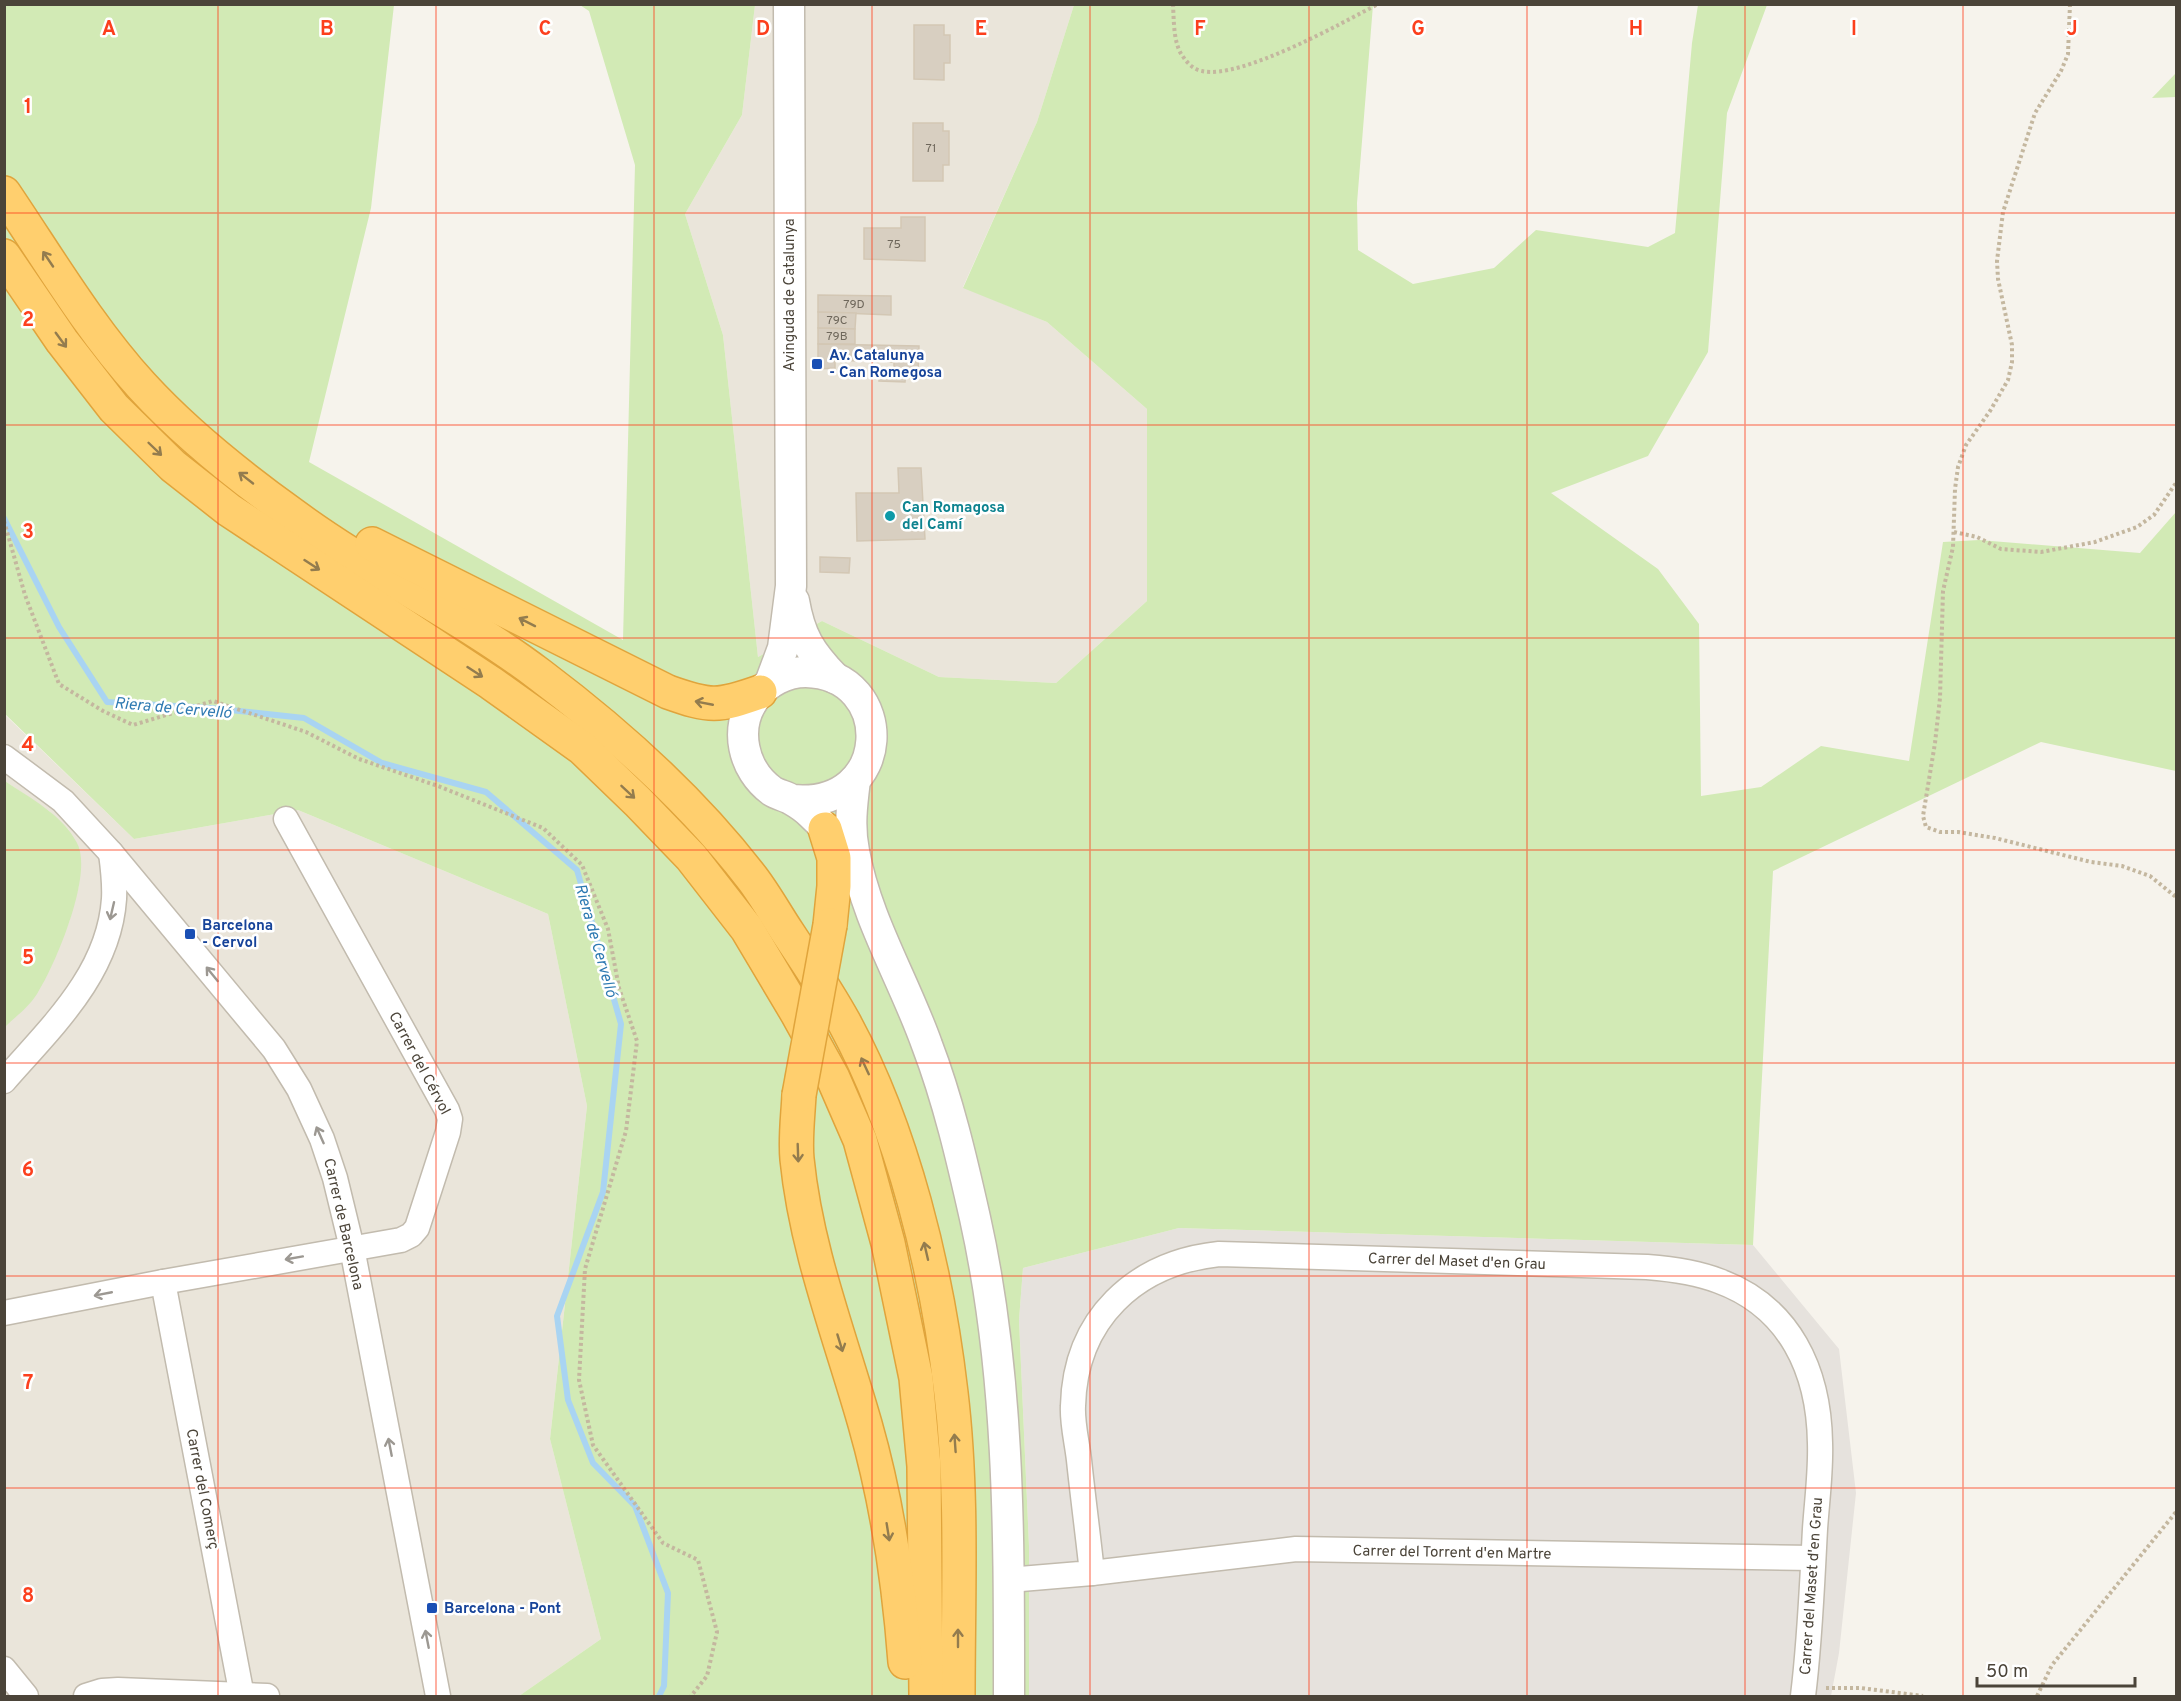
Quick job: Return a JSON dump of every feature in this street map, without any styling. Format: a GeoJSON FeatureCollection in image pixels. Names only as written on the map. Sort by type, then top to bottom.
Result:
{"type":"FeatureCollection","features":[{"type":"Feature","properties":{"kind":"highway"},"geometry":{"type":"LineString","coordinates":[[4,193],[92,325],[142,386],[216,455],[292,514],[536,672],[648,763],[752,878],[844,1023],[872,1082],[894,1137],[925,1246],[941,1327],[951,1396],[958,1496],[958,1696]]}},
{"type":"Feature","properties":{"kind":"highway"},"geometry":{"type":"LineString","coordinates":[[4,256],[62,341],[114,408],[173,466],[229,510],[491,683],[582,748],[691,857],[747,929],[833,1078],[860,1140],[888,1244],[916,1378],[923,1455],[926,1696]]}},
{"type":"Feature","properties":{"kind":"highway"},"geometry":{"type":"LineString","coordinates":[[292,514],[338,526],[668,692],[713,705],[733,702],[765,687]]}},
{"type":"Feature","properties":{"kind":"highway"},"geometry":{"type":"LineString","coordinates":[[825,829],[834,858],[834,886],[830,925],[799,1095],[797,1157],[810,1243],[866,1426],[885,1510],[901,1608],[909,1696]]}},
{"type":"Feature","properties":{"kind":"street","name":"Avinguda de Catalunya"},"geometry":{"type":"LineString","coordinates":[[765,687],[783,648],[791,586],[789,4]]}},
{"type":"Feature","properties":{"kind":"street","name":"Avinguda de Catalunya"},"geometry":{"type":"LineString","coordinates":[[791,586],[797,622],[803,637],[817,659],[835,678]]}},
{"type":"Feature","properties":{"kind":"street"},"geometry":{"type":"LineString","coordinates":[[792,800],[810,802],[826,799],[842,792],[855,780],[866,763],[872,744],[871,724],[864,705],[851,689],[835,678],[817,673],[800,672],[782,677],[765,687],[753,701],[745,720],[743,741],[747,761],[758,779],[774,792],[792,800],[811,814],[846,855],[860,878]]}},
{"type":"Feature","properties":{"kind":"street","name":"Carrer de Barcelona"},"geometry":{"type":"LineString","coordinates":[[4,757],[63,801],[111,853],[274,1049],[298,1089],[329,1158],[352,1248],[438,1696]]}},
{"type":"Feature","properties":{"kind":"street"},"geometry":{"type":"LineString","coordinates":[[855,780],[851,826],[853,850],[860,878],[928,1045],[954,1134],[982,1254],[1001,1379],[1008,1490],[1009,1696]]}},
{"type":"Feature","properties":{"kind":"street","name":"Carrer del Cérvol"},"geometry":{"type":"LineString","coordinates":[[4,1313],[401,1240],[415,1232],[420,1223],[450,1119],[286,819]]}},
{"type":"Feature","properties":{"kind":"street"},"geometry":{"type":"LineString","coordinates":[[4,1081],[69,1006],[94,968],[106,935],[114,901],[115,882],[111,853]]}},
{"type":"Feature","properties":{"kind":"street","name":"Carrer del Maset d'en Grau"},"geometry":{"type":"LineString","coordinates":[[1092,1573],[1073,1408],[1077,1370],[1093,1329],[1108,1308],[1125,1291],[1168,1264],[1194,1257],[1219,1254],[1683,1270],[1719,1281],[1760,1304],[1778,1321],[1798,1347],[1809,1371],[1817,1400],[1820,1443],[1804,1693]]}},
{"type":"Feature","properties":{"kind":"street","name":"Carrer del Comerç"},"geometry":{"type":"LineString","coordinates":[[163,1282],[242,1696]]}},
{"type":"Feature","properties":{"kind":"street","name":"Carrer del Torrent d'en Martre"},"geometry":{"type":"LineString","coordinates":[[1092,1573],[1296,1549],[1813,1558]]}},
{"type":"Feature","properties":{"kind":"street"},"geometry":{"type":"LineString","coordinates":[[1009,1580],[1092,1573]]}},
{"type":"Feature","properties":{"kind":"street"},"geometry":{"type":"LineString","coordinates":[[4,1669],[26,1696]]}},
{"type":"Feature","properties":{"kind":"street"},"geometry":{"type":"LineString","coordinates":[[86,1696],[102,1691],[118,1690],[267,1696]]}},
{"type":"Feature","properties":{"kind":"path"},"geometry":{"type":"LineString","coordinates":[[1173,4],[1181,56],[1190,65],[1202,71],[1219,72],[1237,70],[1306,41],[1378,4]]}},
{"type":"Feature","properties":{"kind":"path"},"geometry":{"type":"LineString","coordinates":[[2070,4],[2068,54],[2061,71],[2035,113],[2003,213],[1997,261],[1998,279],[2012,345],[2012,362],[2008,380],[1966,445],[1958,467],[1954,532],[1943,591],[1940,698],[1923,816],[1926,827],[1940,832],[1958,832],[1995,838],[2091,862],[2122,866],[2150,876],[2176,897]]}},
{"type":"Feature","properties":{"kind":"path"},"geometry":{"type":"LineString","coordinates":[[1954,532],[1977,537],[2001,549],[2041,552],[2094,542],[2138,527],[2154,515],[2176,483]]}},
{"type":"Feature","properties":{"kind":"path"},"geometry":{"type":"LineString","coordinates":[[4,521],[25,595],[59,684],[103,711],[133,725],[213,701],[306,732],[359,759],[438,786],[543,828],[582,865],[608,929],[619,988],[637,1041],[626,1131],[585,1269],[579,1380],[593,1445],[663,1542],[698,1560],[717,1632],[707,1676],[691,1696]]}},
{"type":"Feature","properties":{"kind":"path"},"geometry":{"type":"LineString","coordinates":[[2037,1696],[2052,1665],[2176,1512]]}},
{"type":"Feature","properties":{"kind":"path"},"geometry":{"type":"LineString","coordinates":[[1804,1693],[1861,1688],[1923,1696]]}},
{"type":"Feature","properties":{"kind":"shaded area"},"geometry":{"type":"Polygon","coordinates":[[[755,5],[1074,5],[1037,122],[963,287],[1047,322],[1147,409],[1147,601],[1056,683],[939,677],[822,621],[758,657],[723,335],[685,214],[742,115],[755,5]]]}},
{"type":"Feature","properties":{"kind":"shaded area"},"geometry":{"type":"Polygon","coordinates":[[[4,714],[134,839],[298,810],[548,914],[587,1106],[550,1439],[601,1639],[519,1696],[5,1696],[5,1027],[49,971],[69,922],[79,885],[69,830],[49,811],[5,781],[4,714]]]}},
{"type":"Feature","properties":{"kind":"shaded area"},"geometry":{"type":"Polygon","coordinates":[[[1179,1228],[1753,1245],[1839,1349],[1856,1493],[1839,1653],[1831,1696],[1029,1696],[1029,1546],[1019,1320],[1023,1268],[1179,1228]]]}},
{"type":"Feature","properties":{"kind":"green space"},"geometry":{"type":"Polygon","coordinates":[[[4,5],[394,5],[371,208],[309,462],[623,640],[635,165],[589,11],[580,5],[755,5],[742,115],[685,214],[723,335],[758,657],[822,621],[939,677],[1056,683],[1147,601],[1147,409],[1047,322],[963,288],[1037,122],[1074,5],[1373,5],[1357,203],[1358,250],[1413,284],[1494,268],[1536,230],[1648,247],[1675,233],[1692,43],[1698,5],[1767,5],[1727,113],[1708,352],[1648,456],[1551,493],[1658,569],[1699,624],[1701,796],[1761,787],[1821,746],[1909,761],[1943,542],[1979,540],[2140,553],[2176,512],[2176,771],[2041,742],[1773,871],[1753,1245],[1179,1228],[1023,1268],[1019,1320],[1029,1546],[1029,1696],[519,1696],[601,1639],[550,1439],[587,1106],[548,914],[298,810],[134,839],[5,714],[4,5]]]}},
{"type":"Feature","properties":{"kind":"green space"},"geometry":{"type":"Polygon","coordinates":[[[2176,73],[2176,97],[2152,98],[2176,73]]]}},
{"type":"Feature","properties":{"kind":"green space"},"geometry":{"type":"Polygon","coordinates":[[[5,781],[45,808],[63,824],[77,843],[81,857],[77,897],[62,942],[45,981],[26,1008],[5,1027],[5,781]]]}},
{"type":"Feature","properties":{"kind":"building"},"geometry":{"type":"Polygon","coordinates":[[[914,25],[944,25],[944,35],[950,35],[950,63],[944,63],[944,80],[914,79],[914,25]]]}},
{"type":"Feature","properties":{"kind":"building"},"geometry":{"type":"Polygon","coordinates":[[[913,123],[943,123],[943,131],[949,131],[949,165],[943,165],[943,181],[913,181],[913,123]]]}},
{"type":"Feature","properties":{"kind":"building"},"geometry":{"type":"Polygon","coordinates":[[[901,217],[925,217],[925,261],[864,259],[864,228],[901,228],[901,217]]]}},
{"type":"Feature","properties":{"kind":"building"},"geometry":{"type":"Polygon","coordinates":[[[818,295],[891,296],[891,315],[818,312],[818,295]]]}},
{"type":"Feature","properties":{"kind":"building"},"geometry":{"type":"Polygon","coordinates":[[[818,312],[856,313],[855,329],[818,328],[818,312]]]}},
{"type":"Feature","properties":{"kind":"building"},"geometry":{"type":"Polygon","coordinates":[[[818,328],[855,329],[855,344],[818,344],[818,328]]]}},
{"type":"Feature","properties":{"kind":"building"},"geometry":{"type":"Polygon","coordinates":[[[818,344],[919,346],[918,372],[894,369],[894,362],[888,362],[888,354],[858,353],[858,361],[835,360],[835,368],[818,369],[818,344]]]}},
{"type":"Feature","properties":{"kind":"building"},"geometry":{"type":"Polygon","coordinates":[[[880,369],[906,370],[905,382],[879,381],[880,369]]]}},
{"type":"Feature","properties":{"kind":"building","name":"Can Romagosa del Camí"},"geometry":{"type":"Polygon","coordinates":[[[898,468],[921,468],[925,539],[857,541],[856,493],[899,493],[898,468]]]}},
{"type":"Feature","properties":{"kind":"building"},"geometry":{"type":"Polygon","coordinates":[[[820,557],[850,558],[849,573],[820,572],[820,557]]]}},
{"type":"Feature","properties":{"kind":"waterway","name":"Riera de Cervelló"},"geometry":{"type":"LineString","coordinates":[[4,518],[59,627],[107,702],[211,708],[304,718],[382,763],[486,792],[577,870],[621,1024],[603,1192],[557,1316],[568,1400],[593,1463],[635,1506],[668,1593],[664,1686],[659,1696]]}},
{"type":"Feature","properties":{"kind":"place","name":"Av. Catalunya - Can Romegosa"},"geometry":{"type":"Point","coordinates":[817,364]}},
{"type":"Feature","properties":{"kind":"place","name":"Can Romagosa del Camí"},"geometry":{"type":"Point","coordinates":[890,516]}},
{"type":"Feature","properties":{"kind":"place","name":"Barcelona - Cervol"},"geometry":{"type":"Point","coordinates":[190,934]}},
{"type":"Feature","properties":{"kind":"place","name":"Barcelona - Pont"},"geometry":{"type":"Point","coordinates":[432,1608]}}]}
